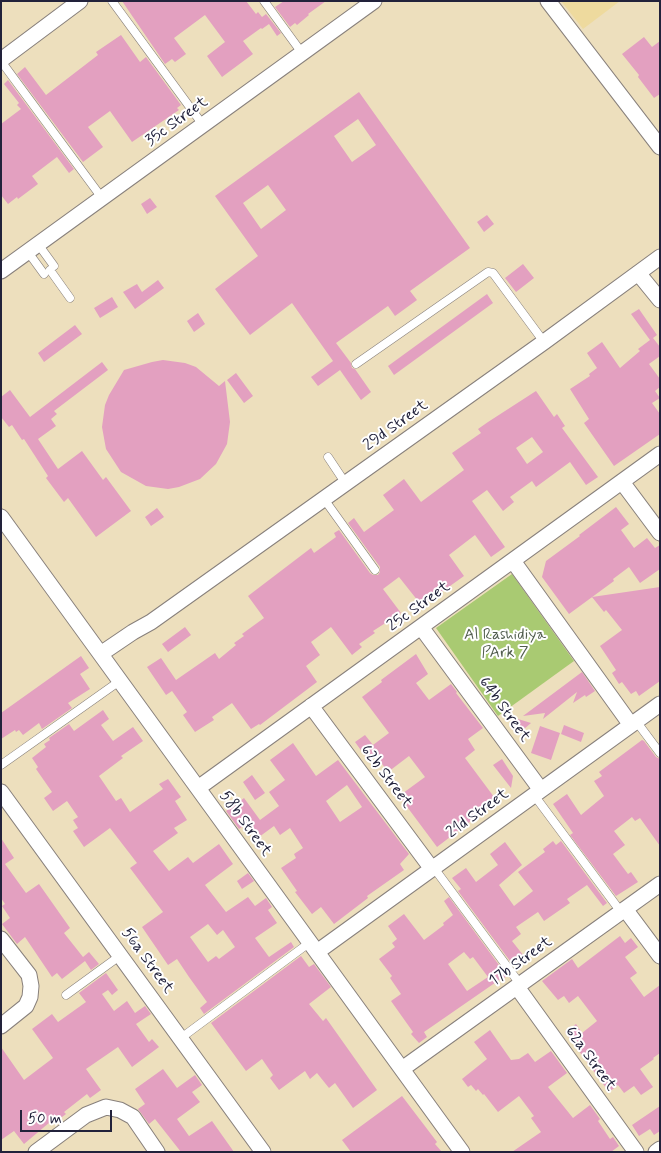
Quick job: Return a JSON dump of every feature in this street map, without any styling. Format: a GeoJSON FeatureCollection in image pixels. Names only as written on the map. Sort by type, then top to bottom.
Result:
{"type":"FeatureCollection","features":[{"type":"Feature","properties":{"kind":"street"},"geometry":{"type":"LineString","coordinates":[[1,60],[80,1]]}},
{"type":"Feature","properties":{"kind":"street","name":"35c Street"},"geometry":{"type":"LineString","coordinates":[[2,270],[374,1]]}},
{"type":"Feature","properties":{"kind":"street"},"geometry":{"type":"LineString","coordinates":[[548,1],[653,132],[660,147]]}},
{"type":"Feature","properties":{"kind":"street","name":"29d Street"},"geometry":{"type":"LineString","coordinates":[[104,657],[133,632],[152,622],[346,484],[660,257]]}},
{"type":"Feature","properties":{"kind":"street"},"geometry":{"type":"LineString","coordinates":[[642,270],[660,288]]}},
{"type":"Feature","properties":{"kind":"street"},"geometry":{"type":"LineString","coordinates":[[642,270],[660,300]]}},
{"type":"Feature","properties":{"kind":"street","name":"25c Street"},"geometry":{"type":"LineString","coordinates":[[198,788],[660,454]]}},
{"type":"Feature","properties":{"kind":"street"},"geometry":{"type":"LineString","coordinates":[[622,482],[660,533]]}},
{"type":"Feature","properties":{"kind":"street","name":"58b Street"},"geometry":{"type":"LineString","coordinates":[[1,517],[462,1152]]}},
{"type":"Feature","properties":{"kind":"street"},"geometry":{"type":"LineString","coordinates":[[513,561],[634,723]]}},
{"type":"Feature","properties":{"kind":"street","name":"64b Street"},"geometry":{"type":"LineString","coordinates":[[421,627],[538,792]]}},
{"type":"Feature","properties":{"kind":"street","name":"21d Street"},"geometry":{"type":"LineString","coordinates":[[313,948],[433,868],[660,704]]}},
{"type":"Feature","properties":{"kind":"street","name":"62b Street"},"geometry":{"type":"LineString","coordinates":[[311,706],[433,868]]}},
{"type":"Feature","properties":{"kind":"street","name":"56a Street"},"geometry":{"type":"LineString","coordinates":[[1,792],[263,1152]]}},
{"type":"Feature","properties":{"kind":"street","name":"17b Street"},"geometry":{"type":"LineString","coordinates":[[402,1070],[660,884]]}},
{"type":"Feature","properties":{"kind":"street"},"geometry":{"type":"LineString","coordinates":[[623,910],[660,956]]}},
{"type":"Feature","properties":{"kind":"street"},"geometry":{"type":"LineString","coordinates":[[1,938],[28,975],[32,986],[26,1006],[21,1012],[1,1026]]}},
{"type":"Feature","properties":{"kind":"street","name":"62a Street"},"geometry":{"type":"LineString","coordinates":[[519,985],[636,1152]]}},
{"type":"Feature","properties":{"kind":"street"},"geometry":{"type":"LineString","coordinates":[[36,1152],[86,1115],[106,1107],[120,1110],[132,1117],[157,1152]]}},
{"type":"Feature","properties":{"kind":"street"},"geometry":{"type":"LineString","coordinates":[[656,1152],[660,1149]]}},
{"type":"Feature","properties":{"kind":"lane"},"geometry":{"type":"LineString","coordinates":[[112,1],[203,125]]}},
{"type":"Feature","properties":{"kind":"lane"},"geometry":{"type":"LineString","coordinates":[[264,1],[302,53]]}},
{"type":"Feature","properties":{"kind":"lane"},"geometry":{"type":"LineString","coordinates":[[1,60],[102,198]]}},
{"type":"Feature","properties":{"kind":"lane"},"geometry":{"type":"LineString","coordinates":[[33,248],[70,298]]}},
{"type":"Feature","properties":{"kind":"lane"},"geometry":{"type":"LineString","coordinates":[[33,248],[49,270]]}},
{"type":"Feature","properties":{"kind":"lane"},"geometry":{"type":"LineString","coordinates":[[356,364],[488,272],[493,273],[544,342]]}},
{"type":"Feature","properties":{"kind":"lane"},"geometry":{"type":"LineString","coordinates":[[328,457],[346,484]]}},
{"type":"Feature","properties":{"kind":"lane"},"geometry":{"type":"LineString","coordinates":[[324,499],[376,570]]}},
{"type":"Feature","properties":{"kind":"lane"},"geometry":{"type":"LineString","coordinates":[[1,766],[121,680]]}},
{"type":"Feature","properties":{"kind":"lane"},"geometry":{"type":"LineString","coordinates":[[634,723],[660,753]]}},
{"type":"Feature","properties":{"kind":"lane"},"geometry":{"type":"LineString","coordinates":[[538,792],[623,910]]}},
{"type":"Feature","properties":{"kind":"lane"},"geometry":{"type":"LineString","coordinates":[[433,868],[519,985]]}},
{"type":"Feature","properties":{"kind":"lane"},"geometry":{"type":"LineString","coordinates":[[181,1038],[313,948]]}},
{"type":"Feature","properties":{"kind":"lane"},"geometry":{"type":"LineString","coordinates":[[66,995],[120,955]]}},
{"type":"Feature","properties":{"kind":"green space","name":"Al Rashidiya PArk 7"},"geometry":{"type":"Polygon","coordinates":[[[512,574],[574,661],[498,716],[436,628],[512,574]]]}},
{"type":"Feature","properties":{"kind":"sand"},"geometry":{"type":"Polygon","coordinates":[[[561,1],[620,1],[583,29],[561,1]]]}},
{"type":"Feature","properties":{"kind":"building"},"geometry":{"type":"Polygon","coordinates":[[[122,1],[246,1],[256,14],[258,12],[262,17],[266,14],[281,33],[277,36],[269,24],[243,41],[253,54],[222,77],[207,56],[225,42],[205,15],[174,38],[186,54],[175,62],[172,59],[165,64],[122,1]]]}},
{"type":"Feature","properties":{"kind":"building"},"geometry":{"type":"Polygon","coordinates":[[[284,1],[326,1],[297,25],[295,23],[290,27],[275,7],[284,1]]]}},
{"type":"Feature","properties":{"kind":"building"},"geometry":{"type":"Polygon","coordinates":[[[121,35],[140,62],[146,57],[181,105],[177,108],[179,110],[132,142],[110,111],[88,127],[103,147],[83,162],[17,74],[25,67],[46,95],[98,55],[96,52],[121,35]]]}},
{"type":"Feature","properties":{"kind":"building"},"geometry":{"type":"Polygon","coordinates":[[[644,37],[652,47],[660,41],[660,94],[654,98],[622,54],[644,37]]]}},
{"type":"Feature","properties":{"kind":"building"},"geometry":{"type":"Polygon","coordinates":[[[8,80],[74,169],[69,173],[57,157],[32,176],[38,184],[8,204],[1,195],[1,124],[21,109],[17,105],[19,103],[4,84],[8,80]]]}},
{"type":"Feature","properties":{"kind":"building"},"geometry":{"type":"Polygon","coordinates":[[[359,92],[470,248],[410,291],[417,300],[395,316],[388,306],[336,343],[351,363],[352,368],[355,369],[371,392],[361,400],[340,370],[318,386],[311,377],[333,361],[292,303],[250,335],[215,289],[258,256],[215,196],[359,92]],[[358,119],[334,136],[352,162],[376,145],[358,119]],[[268,185],[243,203],[261,229],[286,210],[268,185]]]}},
{"type":"Feature","properties":{"kind":"building"},"geometry":{"type":"Polygon","coordinates":[[[150,198],[157,207],[147,214],[141,204],[150,198]]]}},
{"type":"Feature","properties":{"kind":"building"},"geometry":{"type":"Polygon","coordinates":[[[487,215],[494,224],[484,232],[477,222],[487,215]]]}},
{"type":"Feature","properties":{"kind":"building"},"geometry":{"type":"Polygon","coordinates":[[[523,264],[534,278],[516,292],[505,278],[523,264]]]}},
{"type":"Feature","properties":{"kind":"building"},"geometry":{"type":"Polygon","coordinates":[[[158,280],[164,288],[135,309],[123,292],[137,284],[142,292],[158,280]]]}},
{"type":"Feature","properties":{"kind":"building"},"geometry":{"type":"Polygon","coordinates":[[[487,294],[493,303],[394,375],[388,366],[487,294]]]}},
{"type":"Feature","properties":{"kind":"building"},"geometry":{"type":"Polygon","coordinates":[[[112,297],[118,307],[100,318],[94,308],[112,297]]]}},
{"type":"Feature","properties":{"kind":"building"},"geometry":{"type":"Polygon","coordinates":[[[639,309],[657,335],[653,338],[660,347],[660,356],[649,364],[660,379],[660,387],[655,391],[660,398],[652,403],[660,414],[660,434],[614,466],[584,423],[589,419],[570,389],[590,376],[589,374],[597,368],[587,353],[602,342],[620,368],[640,351],[638,349],[650,340],[631,314],[639,309]]]}},
{"type":"Feature","properties":{"kind":"building"},"geometry":{"type":"Polygon","coordinates":[[[198,313],[205,324],[194,332],[187,321],[198,313]]]}},
{"type":"Feature","properties":{"kind":"building"},"geometry":{"type":"Polygon","coordinates":[[[75,325],[82,334],[44,362],[38,353],[75,325]]]}},
{"type":"Feature","properties":{"kind":"building"},"geometry":{"type":"Polygon","coordinates":[[[163,360],[185,363],[196,367],[219,386],[225,381],[230,422],[227,444],[216,464],[200,479],[168,489],[146,486],[121,472],[106,449],[102,427],[105,405],[124,370],[163,360]]]}},
{"type":"Feature","properties":{"kind":"building"},"geometry":{"type":"Polygon","coordinates":[[[102,362],[108,370],[54,411],[57,414],[51,419],[56,426],[38,439],[58,469],[82,451],[103,480],[106,477],[131,511],[96,537],[68,498],[64,502],[46,478],[48,476],[24,439],[22,440],[12,425],[9,427],[1,417],[1,397],[10,390],[30,417],[102,362]]]}},
{"type":"Feature","properties":{"kind":"building"},"geometry":{"type":"Polygon","coordinates":[[[236,373],[253,396],[244,403],[227,380],[236,373]]]}},
{"type":"Feature","properties":{"kind":"building"},"geometry":{"type":"Polygon","coordinates":[[[536,391],[554,417],[557,414],[565,426],[562,428],[598,477],[586,485],[570,462],[536,487],[532,481],[510,497],[514,502],[503,511],[487,490],[472,501],[505,547],[491,557],[475,535],[449,555],[464,576],[422,606],[399,577],[383,589],[401,613],[373,631],[375,633],[359,644],[362,647],[352,655],[331,627],[311,642],[320,655],[306,666],[317,682],[260,725],[251,729],[232,703],[212,717],[214,720],[195,732],[183,715],[187,712],[172,691],[166,695],[147,667],[161,658],[176,680],[215,653],[219,659],[236,645],[234,643],[244,636],[242,634],[264,618],[248,596],[311,548],[314,553],[336,537],[334,533],[339,530],[370,573],[378,575],[380,567],[348,523],[354,518],[364,532],[394,510],[383,495],[404,479],[421,502],[464,470],[452,453],[481,433],[478,429],[536,391]],[[532,437],[516,448],[527,464],[543,452],[532,437]]]}},
{"type":"Feature","properties":{"kind":"building"},"geometry":{"type":"Polygon","coordinates":[[[616,507],[629,524],[621,530],[634,548],[647,538],[655,548],[660,545],[660,569],[640,583],[629,567],[613,579],[614,581],[569,614],[542,577],[546,561],[616,507]]]}},
{"type":"Feature","properties":{"kind":"building"},"geometry":{"type":"Polygon","coordinates":[[[157,508],[164,517],[151,526],[145,517],[157,508]]]}},
{"type":"Feature","properties":{"kind":"building"},"geometry":{"type":"Polygon","coordinates":[[[660,587],[660,681],[639,696],[636,691],[631,694],[622,682],[619,684],[612,673],[616,670],[600,646],[622,630],[606,610],[604,612],[592,597],[660,587]]]}},
{"type":"Feature","properties":{"kind":"building"},"geometry":{"type":"Polygon","coordinates":[[[185,627],[191,635],[168,652],[162,644],[185,627]]]}},
{"type":"Feature","properties":{"kind":"building"},"geometry":{"type":"Polygon","coordinates":[[[416,654],[428,674],[416,683],[429,700],[451,684],[483,728],[468,739],[475,750],[465,758],[497,801],[437,847],[399,796],[425,777],[409,756],[388,772],[375,754],[368,760],[355,742],[365,735],[373,745],[389,733],[362,697],[416,654]]]}},
{"type":"Feature","properties":{"kind":"building"},"geometry":{"type":"Polygon","coordinates":[[[81,656],[89,668],[80,674],[90,689],[68,703],[72,708],[42,729],[39,723],[23,735],[19,730],[16,732],[15,730],[1,739],[1,713],[81,656]]]}},
{"type":"Feature","properties":{"kind":"building"},"geometry":{"type":"Polygon","coordinates":[[[582,672],[595,691],[573,703],[577,692],[543,719],[545,713],[523,716],[582,672]]]}},
{"type":"Feature","properties":{"kind":"building"},"geometry":{"type":"Polygon","coordinates":[[[103,710],[109,719],[101,725],[113,741],[133,727],[143,741],[121,756],[123,758],[99,776],[116,801],[121,798],[130,812],[163,789],[159,784],[168,779],[181,797],[175,801],[187,820],[174,828],[178,833],[153,851],[169,871],[188,857],[193,863],[219,844],[233,864],[205,885],[226,912],[248,897],[255,906],[266,898],[272,907],[268,910],[277,923],[255,938],[269,957],[291,942],[294,947],[204,1014],[200,1008],[207,1002],[177,959],[168,965],[142,927],[163,912],[130,868],[137,863],[110,828],[84,847],[73,831],[78,828],[73,820],[78,817],[67,801],[53,811],[44,798],[52,792],[36,769],[38,767],[32,758],[46,747],[44,744],[50,740],[49,738],[69,724],[74,731],[103,710]],[[208,924],[190,937],[208,962],[216,956],[219,959],[235,947],[223,930],[217,935],[208,924]]]}},
{"type":"Feature","properties":{"kind":"building"},"geometry":{"type":"Polygon","coordinates":[[[518,719],[531,723],[517,735],[510,725],[518,719]]]}},
{"type":"Feature","properties":{"kind":"building"},"geometry":{"type":"Polygon","coordinates":[[[564,725],[584,733],[581,742],[561,734],[564,725]]]}},
{"type":"Feature","properties":{"kind":"building"},"geometry":{"type":"Polygon","coordinates":[[[540,726],[560,733],[551,760],[531,753],[540,726]]]}},
{"type":"Feature","properties":{"kind":"building"},"geometry":{"type":"Polygon","coordinates":[[[642,740],[656,757],[660,759],[660,846],[640,818],[635,821],[632,817],[614,831],[625,845],[613,854],[628,874],[631,872],[638,882],[616,896],[570,835],[573,833],[553,804],[567,794],[581,815],[604,796],[594,781],[602,776],[599,772],[642,740]]]}},
{"type":"Feature","properties":{"kind":"building"},"geometry":{"type":"Polygon","coordinates":[[[293,743],[316,776],[338,760],[409,854],[400,864],[404,870],[367,896],[368,898],[334,924],[321,907],[312,914],[295,892],[297,891],[281,868],[296,858],[294,854],[303,848],[290,828],[280,835],[274,826],[259,837],[255,831],[252,833],[246,824],[239,829],[226,811],[244,798],[260,820],[279,806],[269,792],[285,780],[270,760],[293,743]],[[347,785],[326,801],[340,822],[362,807],[347,785]]]}},
{"type":"Feature","properties":{"kind":"building"},"geometry":{"type":"Polygon","coordinates":[[[502,759],[513,776],[511,788],[493,765],[502,759]]]}},
{"type":"Feature","properties":{"kind":"building"},"geometry":{"type":"Polygon","coordinates":[[[252,775],[265,793],[255,800],[243,782],[252,775]]]}},
{"type":"Feature","properties":{"kind":"building"},"geometry":{"type":"Polygon","coordinates":[[[1,838],[14,858],[5,864],[26,893],[39,884],[70,928],[64,933],[83,957],[89,952],[99,964],[91,970],[85,961],[62,979],[57,973],[52,977],[25,937],[17,944],[2,924],[10,918],[2,906],[5,904],[1,898],[1,838]]]}},
{"type":"Feature","properties":{"kind":"building"},"geometry":{"type":"Polygon","coordinates":[[[553,841],[556,845],[561,841],[607,903],[603,906],[587,885],[567,899],[570,903],[544,921],[538,912],[516,927],[521,934],[512,941],[527,960],[516,969],[458,891],[461,889],[452,878],[466,868],[476,882],[498,865],[490,854],[505,842],[522,865],[499,885],[514,906],[533,891],[518,872],[545,852],[543,849],[553,841]]]}},
{"type":"Feature","properties":{"kind":"building"},"geometry":{"type":"Polygon","coordinates":[[[248,873],[254,881],[242,889],[237,881],[248,873]]]}},
{"type":"Feature","properties":{"kind":"building"},"geometry":{"type":"Polygon","coordinates":[[[449,897],[507,976],[424,1032],[427,1037],[419,1043],[411,1034],[413,1032],[391,1001],[401,994],[390,978],[392,976],[379,959],[395,947],[392,943],[397,939],[388,926],[404,914],[424,940],[444,925],[443,923],[453,915],[444,901],[449,897]],[[464,952],[448,964],[467,991],[488,977],[473,957],[470,959],[464,952]]]}},
{"type":"Feature","properties":{"kind":"building"},"geometry":{"type":"Polygon","coordinates":[[[620,936],[625,943],[631,938],[638,947],[625,957],[637,973],[630,978],[644,997],[660,985],[660,1053],[640,1069],[653,1087],[641,1095],[634,1086],[624,1093],[618,1085],[609,1092],[565,1032],[576,1024],[582,1033],[597,1021],[578,996],[569,1003],[564,996],[558,1000],[542,981],[572,959],[578,968],[620,936]]]}},
{"type":"Feature","properties":{"kind":"building"},"geometry":{"type":"Polygon","coordinates":[[[301,956],[309,967],[314,964],[331,987],[309,1004],[323,1021],[326,1018],[377,1090],[353,1108],[335,1083],[329,1088],[317,1073],[310,1079],[305,1071],[279,1090],[270,1078],[273,1075],[262,1059],[246,1071],[211,1023],[301,956]]]}},
{"type":"Feature","properties":{"kind":"building"},"geometry":{"type":"Polygon","coordinates":[[[106,973],[118,990],[112,995],[108,990],[102,994],[114,1011],[127,1001],[135,1013],[145,1006],[151,1014],[136,1024],[149,1042],[152,1039],[159,1047],[132,1067],[118,1047],[86,1069],[101,1090],[90,1098],[87,1094],[64,1112],[66,1114],[58,1120],[56,1117],[24,1144],[14,1131],[1,1140],[1,1047],[24,1080],[53,1058],[32,1029],[52,1014],[58,1022],[86,1002],[79,993],[106,973]]]}},
{"type":"Feature","properties":{"kind":"building"},"geometry":{"type":"Polygon","coordinates":[[[490,1030],[511,1060],[519,1059],[528,1053],[535,1062],[551,1051],[567,1073],[548,1087],[573,1118],[590,1105],[600,1119],[598,1121],[610,1139],[613,1137],[619,1146],[611,1152],[512,1152],[541,1132],[531,1118],[534,1116],[519,1096],[498,1112],[484,1094],[478,1089],[476,1091],[471,1085],[468,1087],[462,1079],[487,1059],[474,1042],[490,1030]]]}},
{"type":"Feature","properties":{"kind":"building"},"geometry":{"type":"Polygon","coordinates":[[[163,1069],[177,1088],[195,1075],[202,1085],[192,1092],[200,1102],[177,1119],[189,1136],[212,1121],[234,1152],[181,1152],[155,1119],[149,1124],[138,1109],[145,1104],[135,1089],[163,1069]]]}},
{"type":"Feature","properties":{"kind":"building"},"geometry":{"type":"Polygon","coordinates":[[[402,1096],[437,1142],[435,1144],[442,1152],[351,1152],[342,1140],[402,1096]]]}},
{"type":"Feature","properties":{"kind":"building"},"geometry":{"type":"Polygon","coordinates":[[[660,1106],[660,1131],[654,1135],[650,1129],[639,1136],[632,1125],[660,1106]]]}}]}
